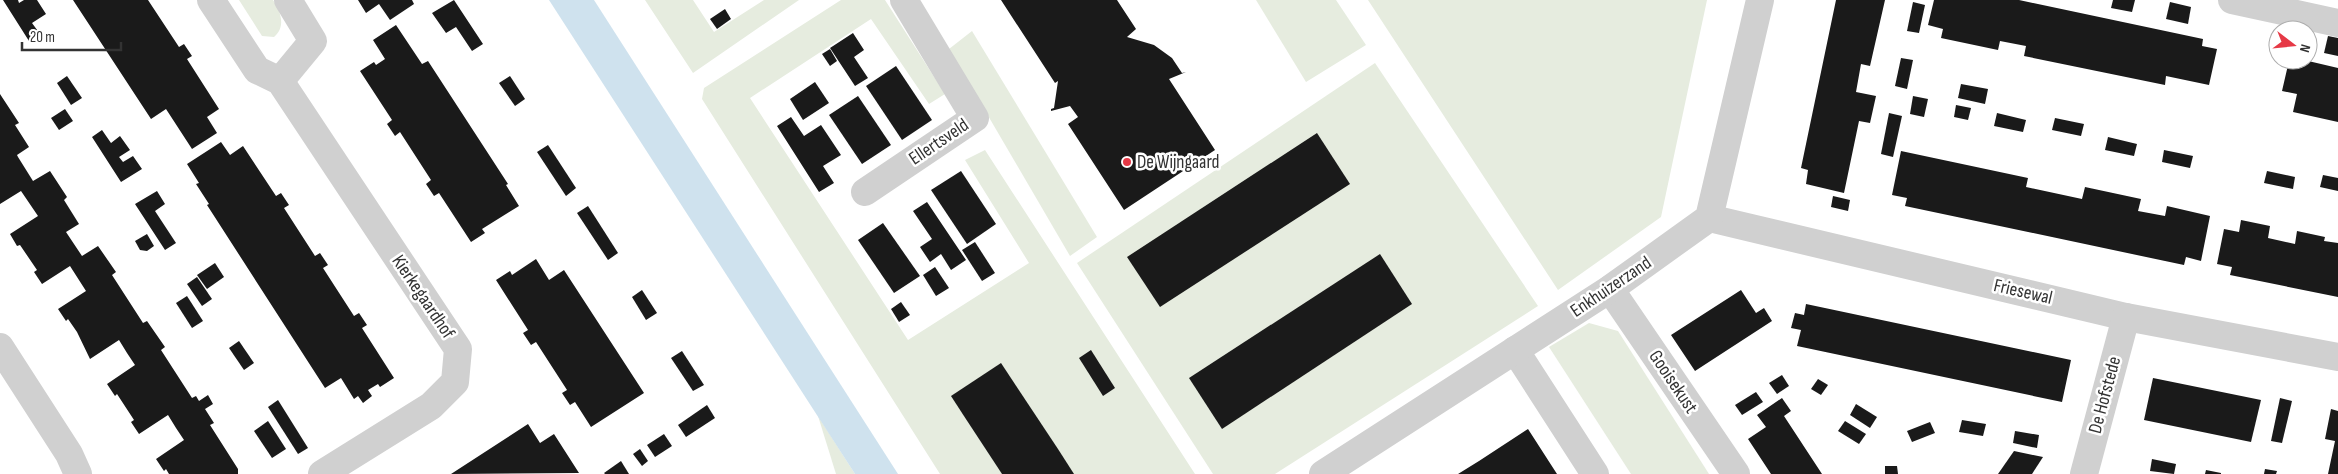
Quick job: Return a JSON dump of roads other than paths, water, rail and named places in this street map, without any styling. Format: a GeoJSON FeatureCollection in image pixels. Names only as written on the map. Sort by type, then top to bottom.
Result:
{"type":"FeatureCollection","features":[{"type":"Feature","properties":{"kind":"street","name":"Kierkegaardhof"},"geometry":{"type":"LineString","coordinates":[[211,0],[257,70],[280,82],[458,349],[456,382],[431,406],[322,474]]}},
{"type":"Feature","properties":{"kind":"street"},"geometry":{"type":"LineString","coordinates":[[280,82],[313,41],[288,0]]}},
{"type":"Feature","properties":{"kind":"street","name":"Ellertsveld"},"geometry":{"type":"LineString","coordinates":[[865,192],[975,118],[904,0]]}},
{"type":"Feature","properties":{"kind":"street"},"geometry":{"type":"LineString","coordinates":[[1710,218],[1760,0]]}},
{"type":"Feature","properties":{"kind":"street"},"geometry":{"type":"LineString","coordinates":[[2232,0],[2338,23]]}},
{"type":"Feature","properties":{"kind":"street","name":"Enkhuizerzand"},"geometry":{"type":"LineString","coordinates":[[1323,474],[1610,289],[1710,218]]}},
{"type":"Feature","properties":{"kind":"street","name":"Friesewal"},"geometry":{"type":"LineString","coordinates":[[1710,218],[2126,316],[2338,357]]}},
{"type":"Feature","properties":{"kind":"street","name":"Gooisekust"},"geometry":{"type":"LineString","coordinates":[[1610,289],[1736,474]]}},
{"type":"Feature","properties":{"kind":"street","name":"De Hofstede"},"geometry":{"type":"LineString","coordinates":[[2084,474],[2126,316]]}},
{"type":"Feature","properties":{"kind":"street"},"geometry":{"type":"LineString","coordinates":[[0,347],[68,454],[78,474]]}},
{"type":"Feature","properties":{"kind":"street"},"geometry":{"type":"LineString","coordinates":[[1515,350],[1594,474]]}},
{"type":"Feature","properties":{"kind":"water"},"geometry":{"type":"Polygon","coordinates":[[[549,0],[594,0],[898,474],[855,474],[549,0]]]}},
{"type":"Feature","properties":{"kind":"place","name":"De Wijngaard"},"geometry":{"type":"Point","coordinates":[1127,162]}}]}
